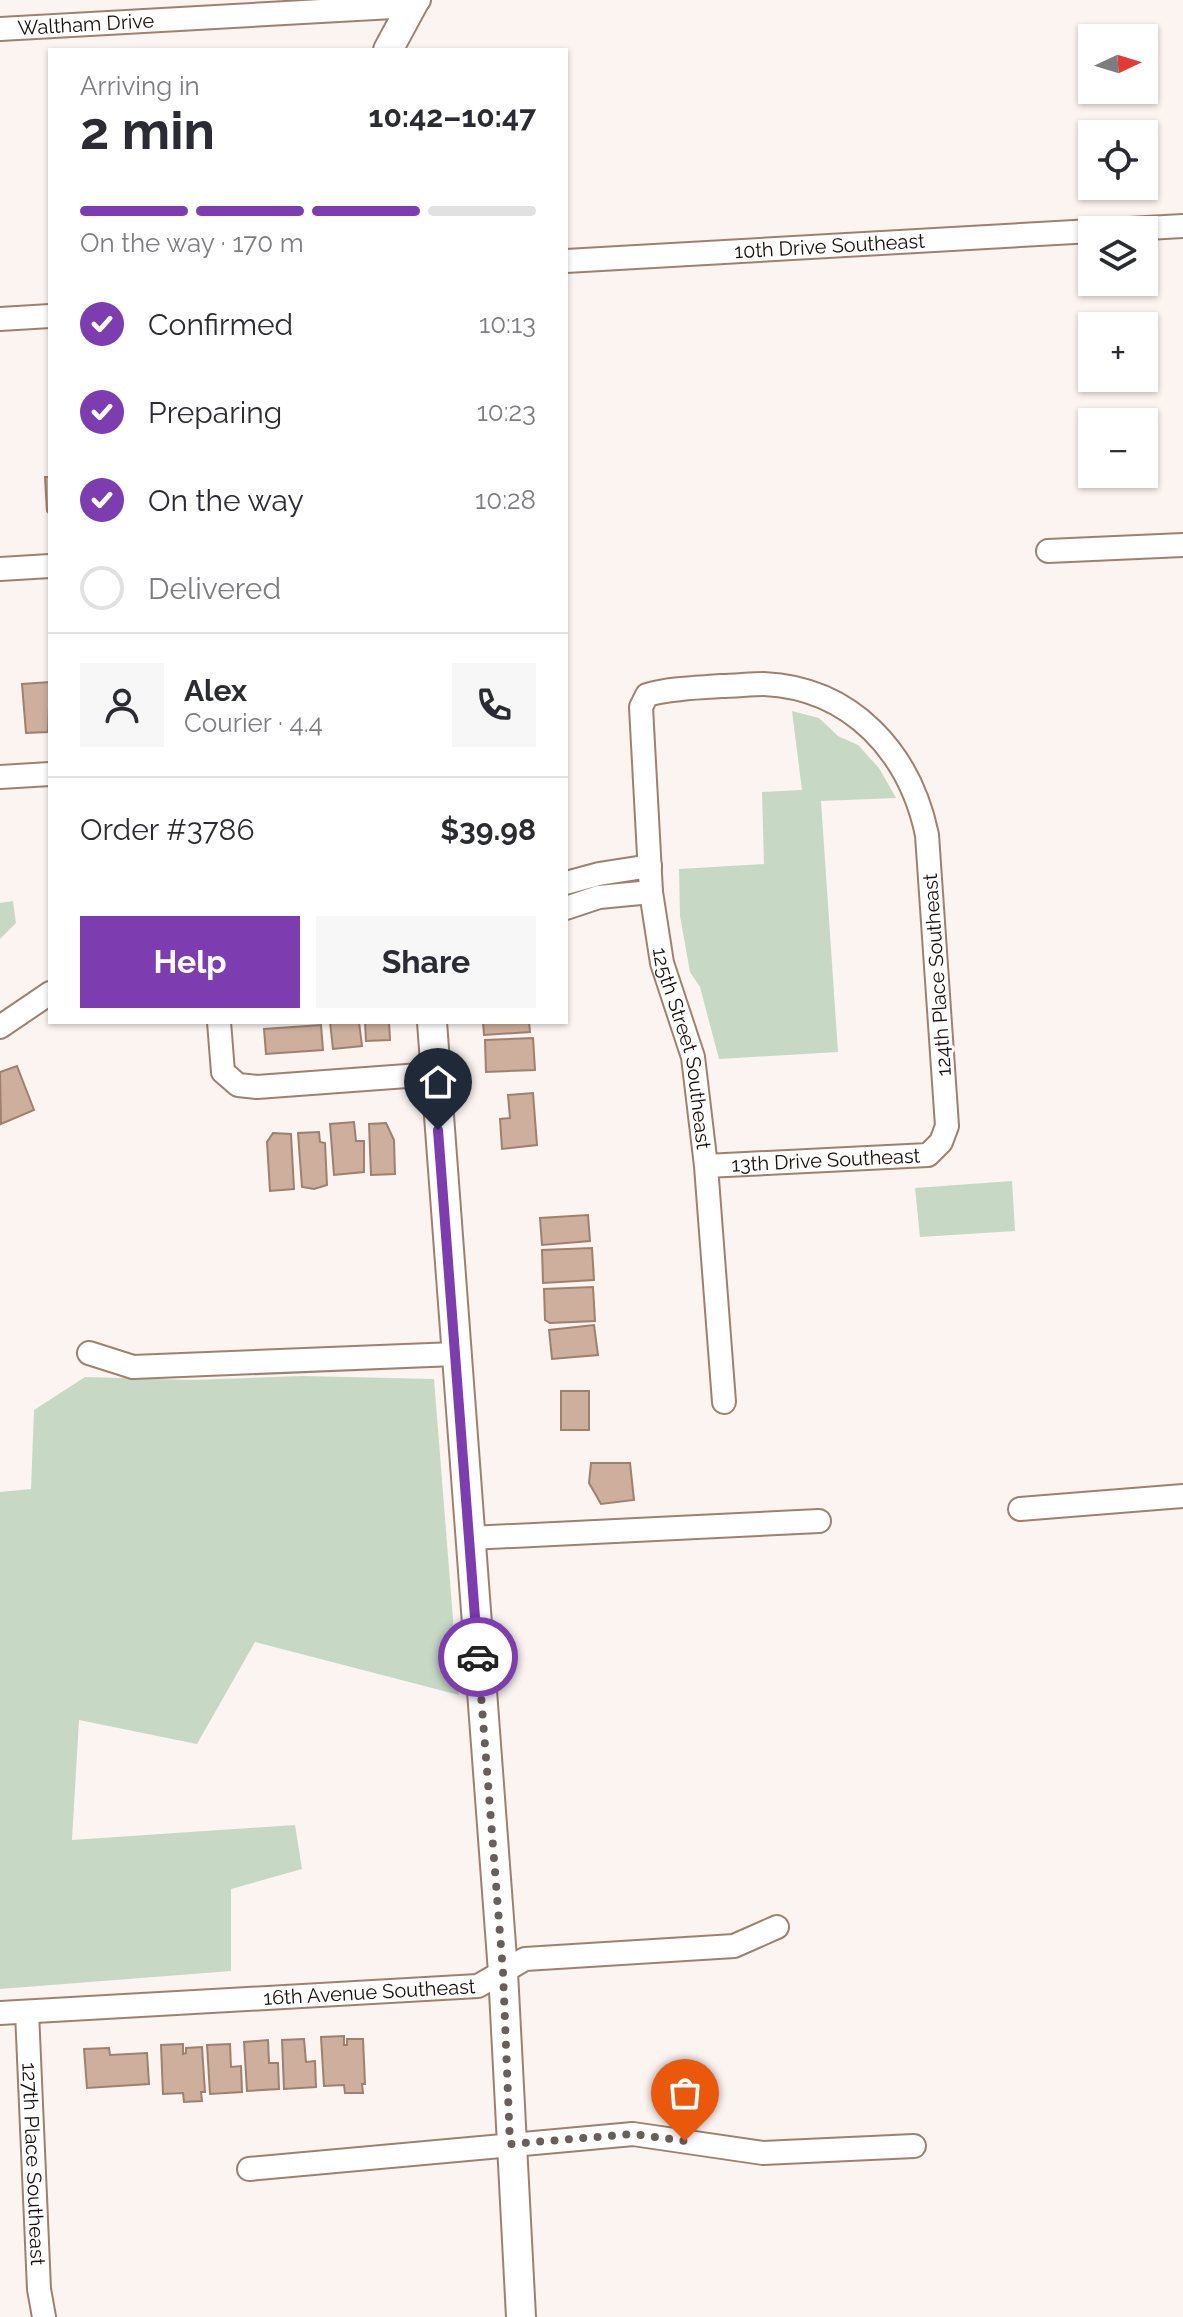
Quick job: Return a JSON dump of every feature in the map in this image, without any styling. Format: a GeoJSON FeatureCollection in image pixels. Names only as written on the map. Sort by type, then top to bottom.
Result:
{"type":"FeatureCollection","features":[{"type":"Feature","properties":{"kind":"street","name":"Waltham Drive"},"geometry":{"type":"LineString","coordinates":[[0,29],[415,2]]}},
{"type":"Feature","properties":{"kind":"street"},"geometry":{"type":"LineString","coordinates":[[389,48],[415,2]]}},
{"type":"Feature","properties":{"kind":"street"},"geometry":{"type":"LineString","coordinates":[[1158,227],[1183,226]]}},
{"type":"Feature","properties":{"kind":"street","name":"10th Drive Southeast"},"geometry":{"type":"LineString","coordinates":[[568,261],[1078,232]]}},
{"type":"Feature","properties":{"kind":"street"},"geometry":{"type":"LineString","coordinates":[[0,319],[48,316]]}},
{"type":"Feature","properties":{"kind":"street"},"geometry":{"type":"LineString","coordinates":[[1048,551],[1183,545]]}},
{"type":"Feature","properties":{"kind":"street"},"geometry":{"type":"LineString","coordinates":[[0,569],[48,566]]}},
{"type":"Feature","properties":{"kind":"street","name":"124th Place Southeast"},"geometry":{"type":"LineString","coordinates":[[647,695],[668,689],[765,684],[811,693],[846,711],[881,736],[907,773],[921,806],[927,835],[947,1126],[941,1142]]}},
{"type":"Feature","properties":{"kind":"street","name":"125th Street Southeast"},"geometry":{"type":"LineString","coordinates":[[647,695],[641,707],[641,723],[651,892],[662,963],[693,1057],[706,1166],[724,1402]]}},
{"type":"Feature","properties":{"kind":"street"},"geometry":{"type":"LineString","coordinates":[[0,777],[48,774]]}},
{"type":"Feature","properties":{"kind":"street"},"geometry":{"type":"LineString","coordinates":[[568,882],[650,866]]}},
{"type":"Feature","properties":{"kind":"street"},"geometry":{"type":"LineString","coordinates":[[568,907],[599,897],[651,892]]}},
{"type":"Feature","properties":{"kind":"street"},"geometry":{"type":"LineString","coordinates":[[0,1027],[48,994]]}},
{"type":"Feature","properties":{"kind":"street"},"geometry":{"type":"LineString","coordinates":[[219,1024],[223,1072],[238,1085],[257,1087],[434,1074]]}},
{"type":"Feature","properties":{"kind":"street"},"geometry":{"type":"LineString","coordinates":[[432,1024],[503,1972],[521,2317]]}},
{"type":"Feature","properties":{"kind":"street","name":"13th Drive Southeast"},"geometry":{"type":"LineString","coordinates":[[706,1166],[928,1155],[941,1142]]}},
{"type":"Feature","properties":{"kind":"street"},"geometry":{"type":"LineString","coordinates":[[89,1353],[133,1367],[455,1354]]}},
{"type":"Feature","properties":{"kind":"street"},"geometry":{"type":"LineString","coordinates":[[1020,1509],[1183,1496]]}},
{"type":"Feature","properties":{"kind":"street"},"geometry":{"type":"LineString","coordinates":[[470,1538],[819,1521]]}},
{"type":"Feature","properties":{"kind":"street","name":"16th Avenue Southeast"},"geometry":{"type":"LineString","coordinates":[[0,2013],[478,1986],[525,1959],[734,1946],[777,1927]]}},
{"type":"Feature","properties":{"kind":"street","name":"127th Place Southeast"},"geometry":{"type":"LineString","coordinates":[[27,2012],[39,2289],[44,2317]]}},
{"type":"Feature","properties":{"kind":"street"},"geometry":{"type":"LineString","coordinates":[[249,2169],[633,2134],[763,2153],[914,2146]]}},
{"type":"Feature","properties":{"kind":"green space"},"geometry":{"type":"Polygon","coordinates":[[[792,711],[819,718],[838,736],[858,745],[879,768],[896,798],[821,801],[838,1052],[719,1059],[700,987],[690,972],[680,916],[679,869],[764,864],[762,792],[802,790],[792,711]]]}},
{"type":"Feature","properties":{"kind":"green space"},"geometry":{"type":"Polygon","coordinates":[[[13,901],[16,923],[0,939],[0,903],[13,901]]]}},
{"type":"Feature","properties":{"kind":"green space"},"geometry":{"type":"Polygon","coordinates":[[[1012,1181],[1015,1231],[920,1237],[915,1188],[1012,1181]]]}},
{"type":"Feature","properties":{"kind":"green space"},"geometry":{"type":"Polygon","coordinates":[[[302,1376],[434,1379],[459,1695],[255,1642],[197,1744],[79,1720],[72,1840],[295,1825],[302,1869],[231,1889],[231,1971],[0,1989],[0,1492],[31,1489],[34,1410],[85,1377],[191,1380],[302,1376]]]}},
{"type":"Feature","properties":{"kind":"building"},"geometry":{"type":"Polygon","coordinates":[[[45,477],[48,477],[47,511],[45,477]]]}},
{"type":"Feature","properties":{"kind":"building"},"geometry":{"type":"Polygon","coordinates":[[[48,682],[48,732],[26,733],[22,684],[48,682]]]}},
{"type":"Feature","properties":{"kind":"building"},"geometry":{"type":"Polygon","coordinates":[[[330,1024],[359,1024],[362,1046],[333,1049],[330,1024]]]}},
{"type":"Feature","properties":{"kind":"building"},"geometry":{"type":"Polygon","coordinates":[[[365,1024],[389,1024],[390,1040],[366,1041],[365,1024]]]}},
{"type":"Feature","properties":{"kind":"building"},"geometry":{"type":"Polygon","coordinates":[[[483,1024],[529,1024],[530,1032],[484,1035],[483,1024]]]}},
{"type":"Feature","properties":{"kind":"building"},"geometry":{"type":"Polygon","coordinates":[[[321,1025],[323,1050],[266,1054],[264,1029],[321,1025]]]}},
{"type":"Feature","properties":{"kind":"building"},"geometry":{"type":"Polygon","coordinates":[[[533,1038],[535,1070],[486,1072],[485,1040],[533,1038]]]}},
{"type":"Feature","properties":{"kind":"building"},"geometry":{"type":"Polygon","coordinates":[[[17,1066],[34,1110],[1,1124],[0,1072],[17,1066]]]}},
{"type":"Feature","properties":{"kind":"building"},"geometry":{"type":"Polygon","coordinates":[[[533,1093],[537,1145],[502,1149],[500,1119],[510,1118],[508,1095],[533,1093]]]}},
{"type":"Feature","properties":{"kind":"building"},"geometry":{"type":"Polygon","coordinates":[[[354,1122],[356,1141],[364,1141],[364,1172],[334,1175],[330,1124],[354,1122]]]}},
{"type":"Feature","properties":{"kind":"building"},"geometry":{"type":"Polygon","coordinates":[[[386,1123],[394,1140],[395,1174],[371,1175],[369,1124],[386,1123]]]}},
{"type":"Feature","properties":{"kind":"building"},"geometry":{"type":"Polygon","coordinates":[[[319,1132],[320,1142],[325,1143],[327,1185],[314,1189],[302,1187],[298,1133],[319,1132]]]}},
{"type":"Feature","properties":{"kind":"building"},"geometry":{"type":"Polygon","coordinates":[[[273,1133],[291,1134],[294,1189],[270,1191],[267,1142],[273,1133]]]}},
{"type":"Feature","properties":{"kind":"building"},"geometry":{"type":"Polygon","coordinates":[[[588,1215],[590,1241],[542,1245],[540,1218],[588,1215]]]}},
{"type":"Feature","properties":{"kind":"building"},"geometry":{"type":"Polygon","coordinates":[[[592,1248],[594,1280],[543,1283],[542,1250],[592,1248]]]}},
{"type":"Feature","properties":{"kind":"building"},"geometry":{"type":"Polygon","coordinates":[[[593,1287],[595,1321],[550,1323],[545,1320],[544,1289],[593,1287]]]}},
{"type":"Feature","properties":{"kind":"building"},"geometry":{"type":"Polygon","coordinates":[[[594,1325],[598,1355],[552,1359],[549,1330],[594,1325]]]}},
{"type":"Feature","properties":{"kind":"building"},"geometry":{"type":"Polygon","coordinates":[[[561,1391],[589,1391],[589,1430],[561,1430],[561,1391]]]}},
{"type":"Feature","properties":{"kind":"building"},"geometry":{"type":"Polygon","coordinates":[[[591,1463],[630,1463],[634,1500],[601,1504],[589,1483],[591,1463]]]}},
{"type":"Feature","properties":{"kind":"building"},"geometry":{"type":"Polygon","coordinates":[[[344,2036],[344,2045],[347,2045],[347,2039],[363,2039],[363,2093],[345,2093],[344,2085],[324,2086],[321,2037],[344,2036]]]}},
{"type":"Feature","properties":{"kind":"building"},"geometry":{"type":"Polygon","coordinates":[[[304,2039],[306,2062],[315,2061],[316,2087],[284,2089],[282,2040],[304,2039]]]}},
{"type":"Feature","properties":{"kind":"building"},"geometry":{"type":"Polygon","coordinates":[[[268,2040],[269,2063],[278,2063],[279,2089],[247,2091],[244,2042],[268,2040]]]}},
{"type":"Feature","properties":{"kind":"building"},"geometry":{"type":"Polygon","coordinates":[[[183,2044],[183,2054],[186,2048],[202,2047],[205,2092],[201,2092],[202,2101],[184,2102],[183,2093],[163,2094],[161,2045],[183,2044]]]}},
{"type":"Feature","properties":{"kind":"building"},"geometry":{"type":"Polygon","coordinates":[[[230,2044],[231,2067],[241,2066],[242,2092],[210,2094],[207,2045],[230,2044]]]}},
{"type":"Feature","properties":{"kind":"building"},"geometry":{"type":"Polygon","coordinates":[[[109,2048],[110,2055],[147,2053],[149,2084],[87,2088],[84,2049],[109,2048]]]}},
{"type":"Feature","properties":{"kind":"way so far"},"geometry":{"type":"LineString","coordinates":[[478,1657],[503,1972],[510,2144],[633,2134],[685,2141]]}},
{"type":"Feature","properties":{"kind":"route"},"geometry":{"type":"LineString","coordinates":[[438,1130],[478,1657]]}}]}
